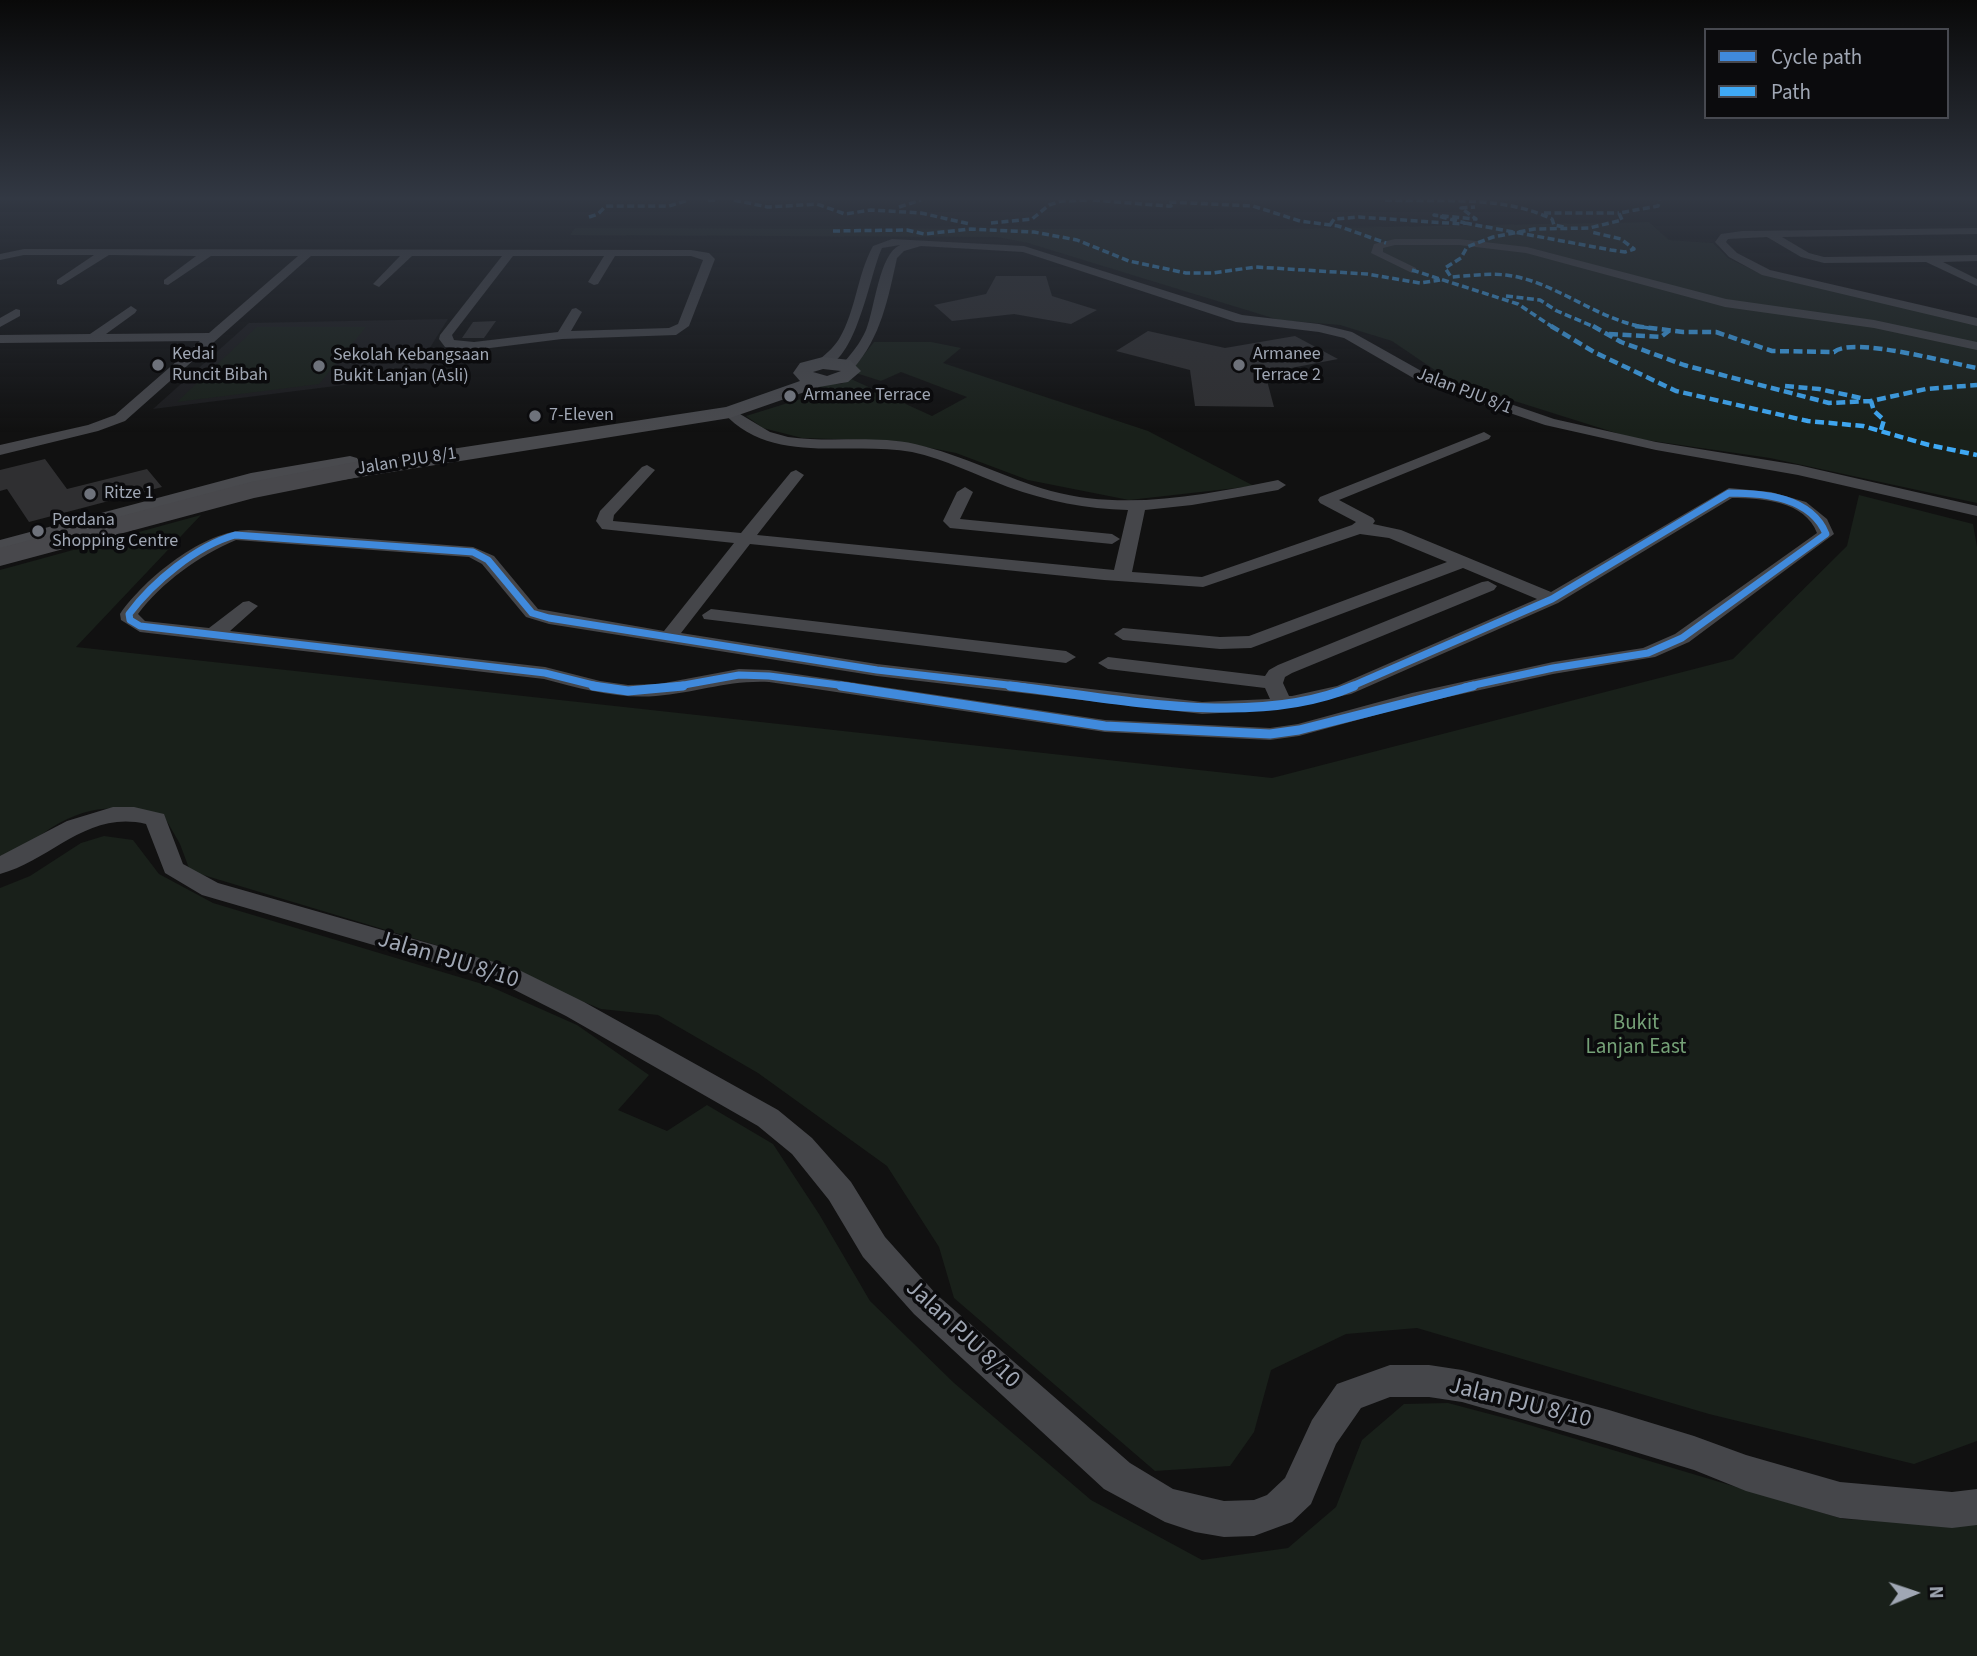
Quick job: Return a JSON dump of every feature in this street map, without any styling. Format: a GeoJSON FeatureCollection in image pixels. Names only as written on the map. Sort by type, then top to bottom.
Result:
{"type":"FeatureCollection","features":[{"type":"Feature","properties":{"kind":"highway"},"geometry":{"type":"LineString","coordinates":[[0,557],[251,490],[360,469]]}},
{"type":"Feature","properties":{"kind":"main road"},"geometry":{"type":"LineString","coordinates":[[815,373],[848,366]]}},
{"type":"Feature","properties":{"kind":"main road","name":"Jalan PJU 8/1"},"geometry":{"type":"LineString","coordinates":[[0,547],[267,477],[730,412],[815,373]]}},
{"type":"Feature","properties":{"kind":"main road","name":"Jalan PJU 8/1"},"geometry":{"type":"LineString","coordinates":[[0,563],[360,469],[650,418],[751,395],[815,373]]}},
{"type":"Feature","properties":{"kind":"street"},"geometry":{"type":"LineString","coordinates":[[61,282],[68,277]]}},
{"type":"Feature","properties":{"kind":"street"},"geometry":{"type":"LineString","coordinates":[[168,282],[174,277]]}},
{"type":"Feature","properties":{"kind":"street"},"geometry":{"type":"LineString","coordinates":[[0,450],[93,428],[120,418],[280,277]]}},
{"type":"Feature","properties":{"kind":"street"},"geometry":{"type":"LineString","coordinates":[[379,284],[386,277]]}},
{"type":"Feature","properties":{"kind":"street"},"geometry":{"type":"LineString","coordinates":[[491,277],[446,335],[447,342],[455,346],[474,346],[562,335],[664,333],[683,326],[701,277]]}},
{"type":"Feature","properties":{"kind":"street"},"geometry":{"type":"LineString","coordinates":[[594,282],[597,277]]}},
{"type":"Feature","properties":{"kind":"street"},"geometry":{"type":"LineString","coordinates":[[815,373],[835,356],[851,325],[866,277]]}},
{"type":"Feature","properties":{"kind":"street"},"geometry":{"type":"LineString","coordinates":[[848,366],[860,355],[874,330],[887,277]]}},
{"type":"Feature","properties":{"kind":"street","name":"Jalan PJU 8/1"},"geometry":{"type":"LineString","coordinates":[[1113,277],[1240,318],[1319,328],[1348,335],[1427,380],[1550,422],[1656,446],[1798,470],[1977,511]]}},
{"type":"Feature","properties":{"kind":"street"},"geometry":{"type":"LineString","coordinates":[[1629,277],[1726,303],[1897,328],[1977,346]]}},
{"type":"Feature","properties":{"kind":"street"},"geometry":{"type":"LineString","coordinates":[[1784,277],[1977,322]]}},
{"type":"Feature","properties":{"kind":"street"},"geometry":{"type":"LineString","coordinates":[[93,338],[131,310]]}},
{"type":"Feature","properties":{"kind":"street"},"geometry":{"type":"LineString","coordinates":[[562,335],[576,312]]}},
{"type":"Feature","properties":{"kind":"street"},"geometry":{"type":"LineString","coordinates":[[0,323],[16,313]]}},
{"type":"Feature","properties":{"kind":"street"},"geometry":{"type":"LineString","coordinates":[[0,339],[212,337]]}},
{"type":"Feature","properties":{"kind":"street"},"geometry":{"type":"LineString","coordinates":[[730,412],[770,437],[778,447],[794,448],[814,443],[911,447],[953,458],[1051,496],[1119,506],[1185,503],[1279,485]]}},
{"type":"Feature","properties":{"kind":"street"},"geometry":{"type":"LineString","coordinates":[[1365,533],[1367,521],[1326,500],[1484,436]]}},
{"type":"Feature","properties":{"kind":"street"},"geometry":{"type":"LineString","coordinates":[[647,470],[606,514],[604,521],[608,525],[745,540],[1111,561]]}},
{"type":"Feature","properties":{"kind":"street"},"geometry":{"type":"LineString","coordinates":[[669,636],[796,475]]}},
{"type":"Feature","properties":{"kind":"street"},"geometry":{"type":"LineString","coordinates":[[965,492],[951,521],[956,524],[1203,582],[1216,591],[1222,591],[1365,533],[1385,531],[1552,599]]}},
{"type":"Feature","properties":{"kind":"street"},"geometry":{"type":"LineString","coordinates":[[1729,493],[1766,495],[1807,509],[1825,527],[1826,534],[1682,638],[1648,653],[1553,668],[1412,699],[1310,728],[1270,734],[1105,726],[1016,715],[869,689],[769,676],[739,675],[659,690],[628,691],[599,687],[545,673],[140,626],[130,620],[130,614],[148,590],[223,540],[246,535],[473,552],[488,560],[532,613],[669,636],[877,670],[1202,708],[1242,708],[1324,696],[1344,690],[1552,599],[1729,493]]}},
{"type":"Feature","properties":{"kind":"street"},"geometry":{"type":"LineString","coordinates":[[1111,561],[1119,506]]}},
{"type":"Feature","properties":{"kind":"street"},"geometry":{"type":"LineString","coordinates":[[1111,561],[1137,507]]}},
{"type":"Feature","properties":{"kind":"street"},"geometry":{"type":"LineString","coordinates":[[1123,634],[1220,643],[1251,642],[1463,562]]}},
{"type":"Feature","properties":{"kind":"street"},"geometry":{"type":"LineString","coordinates":[[1282,702],[1273,683],[1276,674],[1284,669],[1488,586]]}},
{"type":"Feature","properties":{"kind":"street"},"geometry":{"type":"LineString","coordinates":[[214,635],[249,606]]}},
{"type":"Feature","properties":{"kind":"street"},"geometry":{"type":"LineString","coordinates":[[711,615],[1066,657]]}},
{"type":"Feature","properties":{"kind":"street"},"geometry":{"type":"LineString","coordinates":[[877,670],[894,636]]}},
{"type":"Feature","properties":{"kind":"street"},"geometry":{"type":"LineString","coordinates":[[1108,663],[1273,683]]}},
{"type":"Feature","properties":{"kind":"street","name":"Jalan PJU 8/10"},"geometry":{"type":"LineString","coordinates":[[0,866],[86,819],[104,814],[139,813],[156,819],[173,868],[210,889],[506,974],[575,1009],[768,1118],[802,1146],[840,1191],[874,1247],[925,1304],[1117,1475],[1165,1504],[1195,1514],[1224,1519],[1254,1518],[1279,1509],[1298,1491],[1324,1433],[1349,1396],[1390,1381],[1429,1381],[1462,1386],[1609,1427],[1694,1453],[1746,1473],[1840,1500],[1952,1510],[1977,1507]]}},
{"type":"Feature","properties":{"kind":"shaded area","name":"Sekolah Kebangsaan Bukit Lanjan (Asli)"},"geometry":{"type":"Polygon","coordinates":[[[448,319],[424,357],[445,358],[431,374],[153,409],[249,323],[448,319]]]}},
{"type":"Feature","properties":{"kind":"green space"},"geometry":{"type":"Polygon","coordinates":[[[1140,277],[1775,277],[1977,324],[1977,503],[1770,458],[1632,438],[1451,381],[1392,341],[1340,325],[1279,320],[1140,277]]]}},
{"type":"Feature","properties":{"kind":"green space"},"geometry":{"type":"Polygon","coordinates":[[[257,327],[366,327],[319,384],[177,402],[257,327]]]}},
{"type":"Feature","properties":{"kind":"green space"},"geometry":{"type":"Polygon","coordinates":[[[874,342],[931,342],[961,348],[943,363],[1148,431],[1254,486],[1129,500],[1028,480],[956,453],[895,441],[802,438],[763,428],[746,416],[804,398],[821,384],[841,384],[851,379],[932,416],[967,397],[901,372],[881,381],[856,373],[855,366],[874,342]]]}},
{"type":"Feature","properties":{"kind":"green space","name":"Bukit Lanjan East"},"geometry":{"type":"Polygon","coordinates":[[[1859,495],[1973,524],[1977,547],[1977,1441],[1914,1464],[1709,1414],[1417,1328],[1346,1334],[1271,1370],[1254,1432],[1230,1466],[1155,1471],[954,1298],[939,1247],[887,1166],[758,1073],[658,1015],[601,1009],[469,955],[190,871],[180,844],[165,818],[149,814],[120,809],[93,810],[66,820],[0,859],[0,570],[201,515],[76,647],[1272,778],[1733,659],[1847,546],[1859,495]]]}},
{"type":"Feature","properties":{"kind":"green space"},"geometry":{"type":"Polygon","coordinates":[[[104,836],[133,840],[159,874],[213,903],[489,986],[577,1025],[649,1075],[618,1110],[667,1131],[707,1105],[773,1144],[819,1214],[870,1301],[954,1383],[1091,1500],[1202,1560],[1288,1548],[1336,1507],[1362,1440],[1404,1404],[1448,1403],[1843,1519],[1977,1525],[1977,1656],[0,1656],[0,888],[30,876],[81,843],[104,836]]]}},
{"type":"Feature","properties":{"kind":"building"},"geometry":{"type":"Polygon","coordinates":[[[995,277],[1046,277],[1052,296],[1097,310],[1071,324],[1014,314],[952,321],[934,305],[986,294],[995,277]]]}},
{"type":"Feature","properties":{"kind":"building"},"geometry":{"type":"Polygon","coordinates":[[[496,321],[484,338],[462,338],[473,322],[496,321]]]}},
{"type":"Feature","properties":{"kind":"building","name":"Armanee Terrace 2"},"geometry":{"type":"Polygon","coordinates":[[[1148,331],[1225,348],[1295,336],[1338,359],[1265,373],[1274,407],[1195,406],[1190,370],[1116,351],[1148,331]]]}},
{"type":"Feature","properties":{"kind":"building","name":"Ritze 1"},"geometry":{"type":"Polygon","coordinates":[[[45,459],[67,489],[147,469],[162,487],[29,522],[7,489],[0,491],[0,470],[45,459]]]}},
{"type":"Feature","properties":{"kind":"marked path"},"geometry":{"type":"LineString","coordinates":[[1386,277],[1420,283],[1440,280]]}},
{"type":"Feature","properties":{"kind":"marked path"},"geometry":{"type":"LineString","coordinates":[[1436,277],[1518,304],[1594,352],[1676,391],[1808,421],[1863,426],[1929,445],[1977,455]]}},
{"type":"Feature","properties":{"kind":"marked path"},"geometry":{"type":"LineString","coordinates":[[1513,277],[1556,291],[1579,305],[1635,326],[1683,332],[1716,332],[1772,351],[1834,352],[1840,347],[1860,345],[1977,368]]}},
{"type":"Feature","properties":{"kind":"marked path"},"geometry":{"type":"LineString","coordinates":[[1506,296],[1540,300],[1557,311],[1605,331],[1621,342],[1684,365],[1829,403],[1871,401]]}},
{"type":"Feature","properties":{"kind":"marked path"},"geometry":{"type":"LineString","coordinates":[[1609,334],[1661,337],[1670,330]]}},
{"type":"Feature","properties":{"kind":"marked path"},"geometry":{"type":"LineString","coordinates":[[1881,430],[1884,420],[1874,411],[1871,401],[1926,389],[1977,385]]}},
{"type":"Feature","properties":{"kind":"marked path"},"geometry":{"type":"LineString","coordinates":[[1785,386],[1819,389],[1861,398]]}},
{"type":"Feature","properties":{"kind":"cycle path"},"geometry":{"type":"LineString","coordinates":[[1729,493],[1771,496],[1800,505],[1821,522],[1826,534],[1682,638],[1648,653],[1553,668],[1412,699],[1299,730],[1270,734],[1105,726],[769,676],[739,675],[659,690],[628,691],[599,687],[545,673],[140,626],[130,620],[129,614],[147,593],[176,569],[206,548],[235,535],[473,552],[488,560],[532,613],[549,618],[877,670],[1202,708],[1256,706],[1309,699],[1344,690],[1552,599],[1729,493]]}},
{"type":"Feature","properties":{"kind":"place","name":"Kedai Runcit Bibah"},"geometry":{"type":"Point","coordinates":[158,365]}},
{"type":"Feature","properties":{"kind":"place","name":"Armanee Terrace 2"},"geometry":{"type":"Point","coordinates":[1239,365]}},
{"type":"Feature","properties":{"kind":"place","name":"Sekolah Kebangsaan Bukit Lanjan (Asli)"},"geometry":{"type":"Point","coordinates":[319,366]}},
{"type":"Feature","properties":{"kind":"place","name":"Armanee Terrace"},"geometry":{"type":"Point","coordinates":[790,396]}},
{"type":"Feature","properties":{"kind":"place","name":"7-Eleven"},"geometry":{"type":"Point","coordinates":[535,416]}},
{"type":"Feature","properties":{"kind":"place","name":"Ritze 1"},"geometry":{"type":"Point","coordinates":[90,494]}},
{"type":"Feature","properties":{"kind":"place","name":"Perdana Shopping Centre"},"geometry":{"type":"Point","coordinates":[38,531]}}]}
